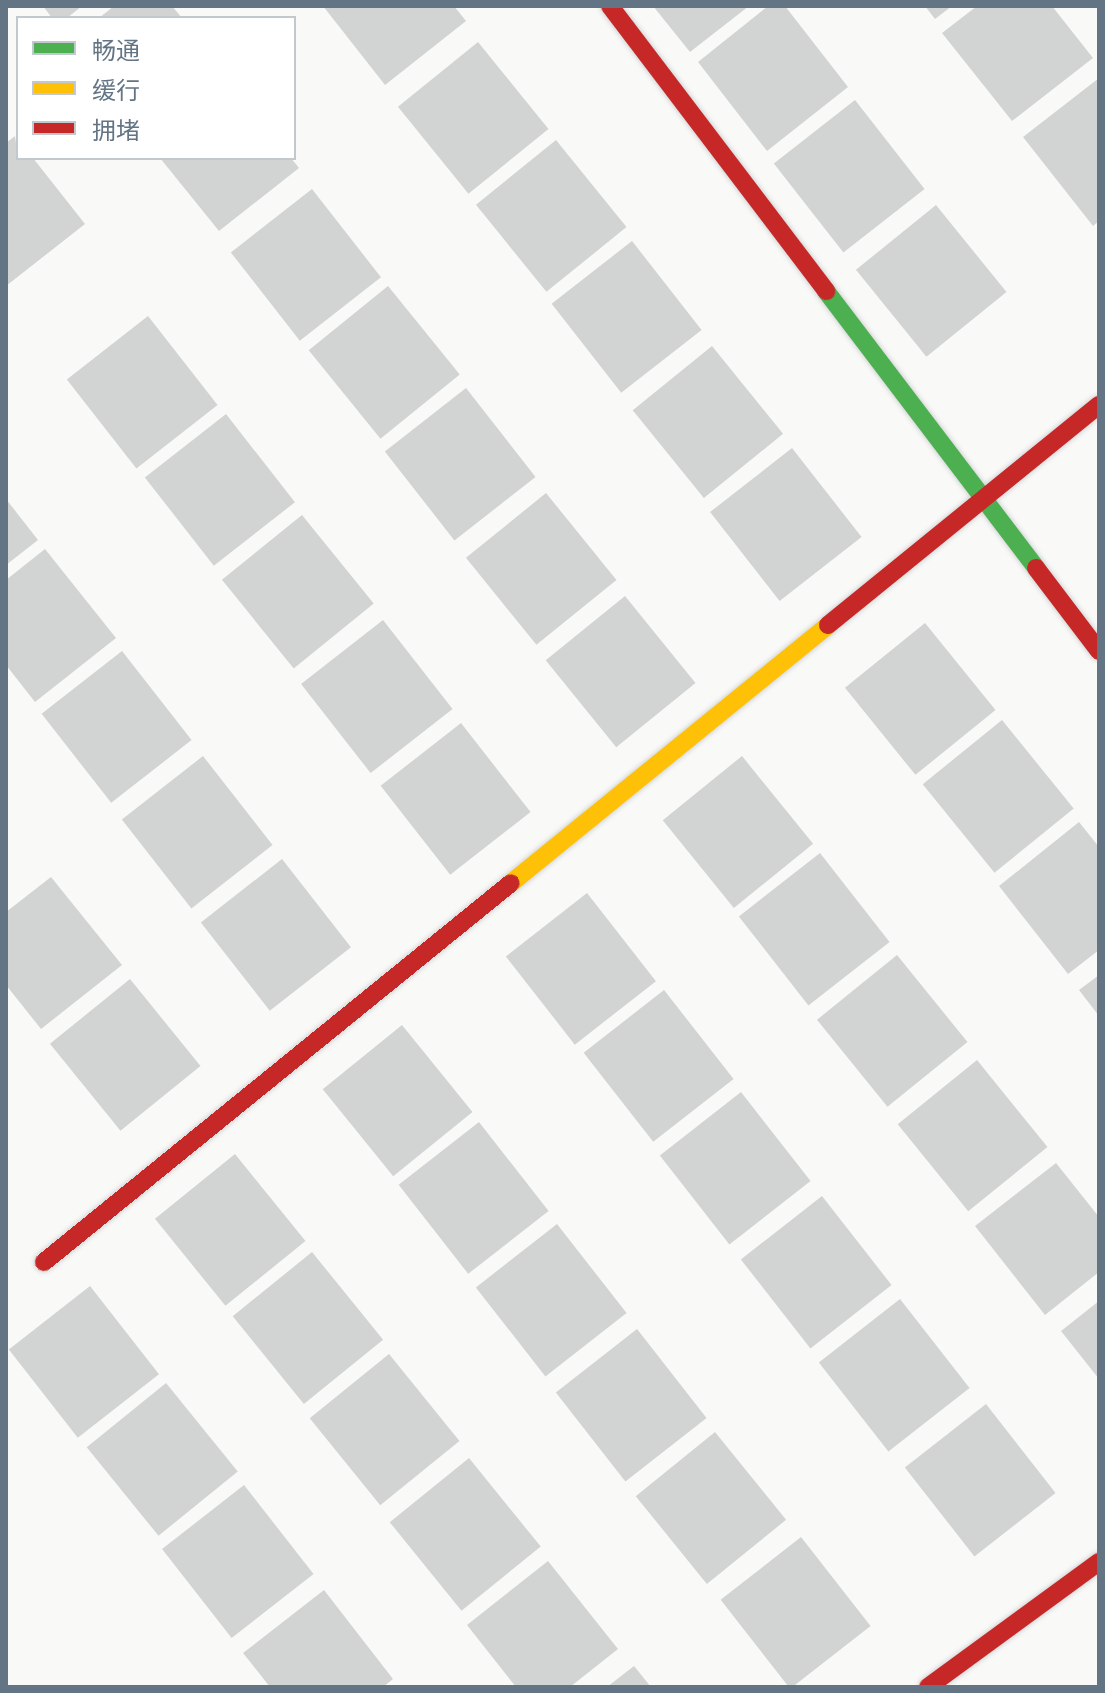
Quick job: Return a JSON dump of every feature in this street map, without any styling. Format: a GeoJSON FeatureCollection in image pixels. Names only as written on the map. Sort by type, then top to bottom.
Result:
{"type":"FeatureCollection","features":[{"type":"Feature","properties":{"kind":"street"},"geometry":{"type":"LineString","coordinates":[[610,6],[1099,651]]}},
{"type":"Feature","properties":{"kind":"street"},"geometry":{"type":"LineString","coordinates":[[44,1262],[982,496],[1099,405]]}},
{"type":"Feature","properties":{"kind":"street"},"geometry":{"type":"LineString","coordinates":[[928,1687],[1099,1562]]}},
{"type":"Feature","properties":{"kind":"building"},"geometry":{"type":"Polygon","coordinates":[[[43,6],[82,6],[70,16],[50,16],[43,6]]]}},
{"type":"Feature","properties":{"kind":"building"},"geometry":{"type":"Polygon","coordinates":[[[114,6],[172,6],[180,16],[102,16],[114,6]]]}},
{"type":"Feature","properties":{"kind":"building"},"geometry":{"type":"Polygon","coordinates":[[[323,6],[454,6],[466,21],[385,85],[323,6]]]}},
{"type":"Feature","properties":{"kind":"building"},"geometry":{"type":"Polygon","coordinates":[[[653,6],[749,6],[690,52],[653,6]]]}},
{"type":"Feature","properties":{"kind":"building"},"geometry":{"type":"Polygon","coordinates":[[[768,6],[785,6],[848,87],[767,151],[698,62],[768,6]]]}},
{"type":"Feature","properties":{"kind":"building"},"geometry":{"type":"Polygon","coordinates":[[[925,6],[952,6],[935,19],[925,6]]]}},
{"type":"Feature","properties":{"kind":"building"},"geometry":{"type":"Polygon","coordinates":[[[977,6],[1052,6],[1093,58],[1012,121],[942,33],[977,6]]]}},
{"type":"Feature","properties":{"kind":"building"},"geometry":{"type":"Polygon","coordinates":[[[478,42],[548,129],[468,194],[398,107],[478,42]]]}},
{"type":"Feature","properties":{"kind":"building"},"geometry":{"type":"Polygon","coordinates":[[[1099,78],[1099,221],[1093,226],[1023,137],[1099,78]]]}},
{"type":"Feature","properties":{"kind":"building"},"geometry":{"type":"Polygon","coordinates":[[[855,100],[925,189],[843,252],[774,163],[855,100]]]}},
{"type":"Feature","properties":{"kind":"building"},"geometry":{"type":"Polygon","coordinates":[[[15,136],[16,160],[35,160],[85,224],[6,286],[6,143],[15,136]]]}},
{"type":"Feature","properties":{"kind":"building"},"geometry":{"type":"Polygon","coordinates":[[[556,140],[626,227],[546,292],[476,205],[556,140]]]}},
{"type":"Feature","properties":{"kind":"building"},"geometry":{"type":"Polygon","coordinates":[[[162,160],[293,160],[299,168],[219,231],[162,160]]]}},
{"type":"Feature","properties":{"kind":"building"},"geometry":{"type":"Polygon","coordinates":[[[312,189],[381,277],[300,341],[231,252],[312,189]]]}},
{"type":"Feature","properties":{"kind":"building"},"geometry":{"type":"Polygon","coordinates":[[[936,205],[1006,292],[926,357],[856,270],[936,205]]]}},
{"type":"Feature","properties":{"kind":"building"},"geometry":{"type":"Polygon","coordinates":[[[632,241],[702,330],[621,393],[552,304],[632,241]]]}},
{"type":"Feature","properties":{"kind":"building"},"geometry":{"type":"Polygon","coordinates":[[[388,286],[460,375],[380,439],[309,350],[388,286]]]}},
{"type":"Feature","properties":{"kind":"building"},"geometry":{"type":"Polygon","coordinates":[[[148,316],[218,405],[136,468],[67,379],[148,316]]]}},
{"type":"Feature","properties":{"kind":"building"},"geometry":{"type":"Polygon","coordinates":[[[712,346],[783,434],[704,498],[633,410],[712,346]]]}},
{"type":"Feature","properties":{"kind":"building"},"geometry":{"type":"Polygon","coordinates":[[[466,388],[536,477],[454,540],[385,451],[466,388]]]}},
{"type":"Feature","properties":{"kind":"building"},"geometry":{"type":"Polygon","coordinates":[[[226,414],[295,502],[214,566],[145,477],[226,414]]]}},
{"type":"Feature","properties":{"kind":"building"},"geometry":{"type":"Polygon","coordinates":[[[792,448],[862,537],[780,601],[710,512],[792,448]]]}},
{"type":"Feature","properties":{"kind":"building"},"geometry":{"type":"Polygon","coordinates":[[[546,493],[616,580],[536,645],[466,558],[546,493]]]}},
{"type":"Feature","properties":{"kind":"building"},"geometry":{"type":"Polygon","coordinates":[[[6,499],[38,540],[6,565],[6,499]]]}},
{"type":"Feature","properties":{"kind":"building"},"geometry":{"type":"Polygon","coordinates":[[[302,515],[374,604],[294,668],[222,580],[302,515]]]}},
{"type":"Feature","properties":{"kind":"building"},"geometry":{"type":"Polygon","coordinates":[[[45,549],[116,638],[35,702],[6,665],[6,580],[45,549]]]}},
{"type":"Feature","properties":{"kind":"building"},"geometry":{"type":"Polygon","coordinates":[[[625,596],[695,683],[616,747],[546,660],[625,596]]]}},
{"type":"Feature","properties":{"kind":"building"},"geometry":{"type":"Polygon","coordinates":[[[383,620],[453,709],[371,773],[301,684],[383,620]]]}},
{"type":"Feature","properties":{"kind":"building"},"geometry":{"type":"Polygon","coordinates":[[[925,623],[995,710],[915,775],[845,688],[925,623]]]}},
{"type":"Feature","properties":{"kind":"building"},"geometry":{"type":"Polygon","coordinates":[[[122,651],[192,740],[111,803],[42,714],[122,651]]]}},
{"type":"Feature","properties":{"kind":"building"},"geometry":{"type":"Polygon","coordinates":[[[1002,720],[1074,809],[994,873],[923,784],[1002,720]]]}},
{"type":"Feature","properties":{"kind":"building"},"geometry":{"type":"Polygon","coordinates":[[[461,723],[531,812],[450,875],[381,786],[461,723]]]}},
{"type":"Feature","properties":{"kind":"building"},"geometry":{"type":"Polygon","coordinates":[[[203,756],[273,845],[191,908],[122,819],[203,756]]]}},
{"type":"Feature","properties":{"kind":"building"},"geometry":{"type":"Polygon","coordinates":[[[742,756],[813,844],[734,908],[663,820],[742,756]]]}},
{"type":"Feature","properties":{"kind":"building"},"geometry":{"type":"Polygon","coordinates":[[[1079,822],[1099,847],[1099,950],[1068,974],[999,886],[1079,822]]]}},
{"type":"Feature","properties":{"kind":"building"},"geometry":{"type":"Polygon","coordinates":[[[820,853],[890,942],[808,1005],[739,916],[820,853]]]}},
{"type":"Feature","properties":{"kind":"building"},"geometry":{"type":"Polygon","coordinates":[[[282,859],[351,947],[270,1011],[201,922],[282,859]]]}},
{"type":"Feature","properties":{"kind":"building"},"geometry":{"type":"Polygon","coordinates":[[[51,877],[122,965],[41,1029],[6,985],[6,912],[51,877]]]}},
{"type":"Feature","properties":{"kind":"building"},"geometry":{"type":"Polygon","coordinates":[[[587,893],[656,981],[575,1045],[506,956],[587,893]]]}},
{"type":"Feature","properties":{"kind":"building"},"geometry":{"type":"Polygon","coordinates":[[[897,955],[967,1042],[887,1107],[817,1020],[897,955]]]}},
{"type":"Feature","properties":{"kind":"building"},"geometry":{"type":"Polygon","coordinates":[[[1099,975],[1099,1016],[1079,990],[1099,975]]]}},
{"type":"Feature","properties":{"kind":"building"},"geometry":{"type":"Polygon","coordinates":[[[130,979],[200,1066],[120,1131],[50,1044],[130,979]]]}},
{"type":"Feature","properties":{"kind":"building"},"geometry":{"type":"Polygon","coordinates":[[[664,990],[734,1079],[653,1142],[584,1053],[664,990]]]}},
{"type":"Feature","properties":{"kind":"building"},"geometry":{"type":"Polygon","coordinates":[[[402,1025],[472,1112],[393,1176],[323,1089],[402,1025]]]}},
{"type":"Feature","properties":{"kind":"building"},"geometry":{"type":"Polygon","coordinates":[[[977,1060],[1047,1147],[968,1211],[898,1124],[977,1060]]]}},
{"type":"Feature","properties":{"kind":"building"},"geometry":{"type":"Polygon","coordinates":[[[741,1092],[811,1181],[729,1244],[660,1155],[741,1092]]]}},
{"type":"Feature","properties":{"kind":"building"},"geometry":{"type":"Polygon","coordinates":[[[479,1122],[549,1211],[468,1274],[399,1185],[479,1122]]]}},
{"type":"Feature","properties":{"kind":"building"},"geometry":{"type":"Polygon","coordinates":[[[235,1154],[305,1241],[225,1306],[155,1219],[235,1154]]]}},
{"type":"Feature","properties":{"kind":"building"},"geometry":{"type":"Polygon","coordinates":[[[1056,1163],[1099,1217],[1099,1272],[1045,1315],[975,1226],[1056,1163]]]}},
{"type":"Feature","properties":{"kind":"building"},"geometry":{"type":"Polygon","coordinates":[[[822,1196],[892,1285],[810,1348],[741,1259],[822,1196]]]}},
{"type":"Feature","properties":{"kind":"building"},"geometry":{"type":"Polygon","coordinates":[[[557,1224],[627,1313],[545,1376],[476,1287],[557,1224]]]}},
{"type":"Feature","properties":{"kind":"building"},"geometry":{"type":"Polygon","coordinates":[[[312,1252],[383,1340],[304,1404],[233,1316],[312,1252]]]}},
{"type":"Feature","properties":{"kind":"building"},"geometry":{"type":"Polygon","coordinates":[[[90,1286],[159,1374],[78,1438],[9,1349],[90,1286]]]}},
{"type":"Feature","properties":{"kind":"building"},"geometry":{"type":"Polygon","coordinates":[[[900,1299],[970,1388],[888,1451],[819,1362],[900,1299]]]}},
{"type":"Feature","properties":{"kind":"building"},"geometry":{"type":"Polygon","coordinates":[[[1099,1301],[1099,1379],[1061,1331],[1099,1301]]]}},
{"type":"Feature","properties":{"kind":"building"},"geometry":{"type":"Polygon","coordinates":[[[637,1329],[707,1418],[625,1481],[556,1392],[637,1329]]]}},
{"type":"Feature","properties":{"kind":"building"},"geometry":{"type":"Polygon","coordinates":[[[389,1354],[459,1441],[380,1505],[310,1418],[389,1354]]]}},
{"type":"Feature","properties":{"kind":"building"},"geometry":{"type":"Polygon","coordinates":[[[166,1383],[238,1472],[158,1536],[87,1447],[166,1383]]]}},
{"type":"Feature","properties":{"kind":"building"},"geometry":{"type":"Polygon","coordinates":[[[986,1404],[1056,1493],[974,1556],[905,1467],[986,1404]]]}},
{"type":"Feature","properties":{"kind":"building"},"geometry":{"type":"Polygon","coordinates":[[[715,1432],[786,1520],[707,1584],[636,1496],[715,1432]]]}},
{"type":"Feature","properties":{"kind":"building"},"geometry":{"type":"Polygon","coordinates":[[[469,1458],[541,1547],[461,1611],[390,1522],[469,1458]]]}},
{"type":"Feature","properties":{"kind":"building"},"geometry":{"type":"Polygon","coordinates":[[[244,1485],[314,1574],[232,1638],[162,1549],[244,1485]]]}},
{"type":"Feature","properties":{"kind":"building"},"geometry":{"type":"Polygon","coordinates":[[[801,1537],[871,1626],[789,1687],[721,1600],[801,1537]]]}},
{"type":"Feature","properties":{"kind":"building"},"geometry":{"type":"Polygon","coordinates":[[[548,1561],[618,1649],[570,1687],[516,1687],[467,1625],[548,1561]]]}},
{"type":"Feature","properties":{"kind":"building"},"geometry":{"type":"Polygon","coordinates":[[[324,1590],[393,1679],[383,1687],[270,1687],[243,1653],[324,1590]]]}},
{"type":"Feature","properties":{"kind":"building"},"geometry":{"type":"Polygon","coordinates":[[[634,1666],[651,1687],[607,1687],[634,1666]]]}},
{"type":"Feature","properties":{"kind":"traffic: fast"},"geometry":{"type":"LineString","coordinates":[[826,291],[1036,568]]}},
{"type":"Feature","properties":{"kind":"traffic: slow"},"geometry":{"type":"LineString","coordinates":[[511,883],[828,625]]}},
{"type":"Feature","properties":{"kind":"traffic: jam"},"geometry":{"type":"LineString","coordinates":[[610,6],[826,291]]}},
{"type":"Feature","properties":{"kind":"traffic: jam"},"geometry":{"type":"LineString","coordinates":[[828,625],[1099,405]]}},
{"type":"Feature","properties":{"kind":"traffic: jam"},"geometry":{"type":"LineString","coordinates":[[1036,568],[1099,651]]}},
{"type":"Feature","properties":{"kind":"traffic: jam"},"geometry":{"type":"LineString","coordinates":[[44,1262],[511,883]]}},
{"type":"Feature","properties":{"kind":"traffic: jam"},"geometry":{"type":"LineString","coordinates":[[928,1687],[1099,1562]]}}]}
